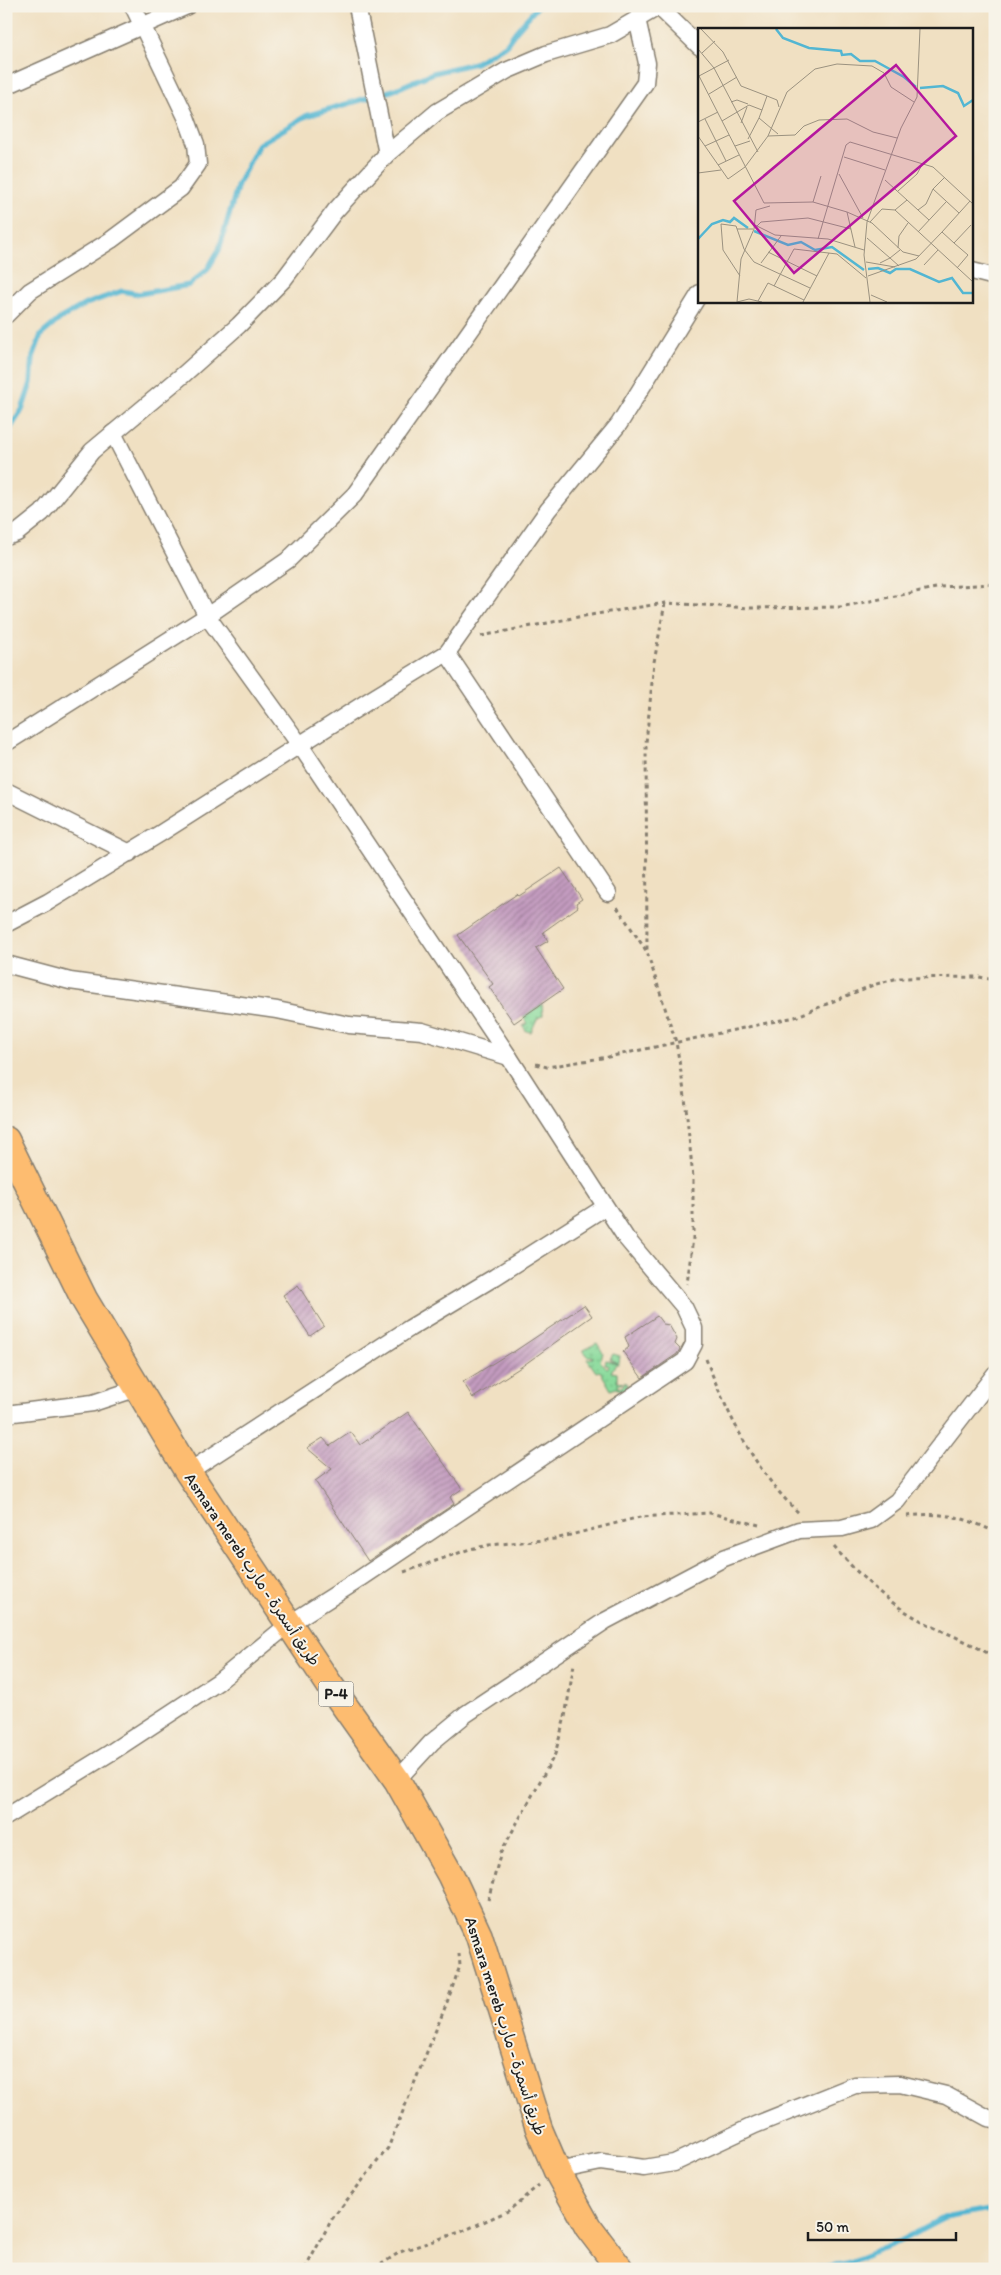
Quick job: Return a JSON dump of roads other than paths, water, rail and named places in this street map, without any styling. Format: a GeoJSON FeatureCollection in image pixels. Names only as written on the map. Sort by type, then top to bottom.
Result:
{"type":"FeatureCollection","features":[{"type":"Feature","properties":{"kind":"highway","name":"Asmara mereb طريق أسمرة - مارب"},"geometry":{"type":"LineString","coordinates":[[6,1140],[84,1299],[188,1472],[396,1780],[451,1876],[469,1942],[539,2129],[557,2171],[588,2227],[620,2269]]}},
{"type":"Feature","properties":{"kind":"street"},"geometry":{"type":"LineString","coordinates":[[6,314],[30,291],[111,240],[181,188],[198,164],[196,144],[186,117],[132,6]]}},
{"type":"Feature","properties":{"kind":"street"},"geometry":{"type":"LineString","coordinates":[[6,86],[187,6]]}},
{"type":"Feature","properties":{"kind":"street"},"geometry":{"type":"LineString","coordinates":[[357,6],[387,154]]}},
{"type":"Feature","properties":{"kind":"street"},"geometry":{"type":"LineString","coordinates":[[6,537],[17,533],[42,513],[92,452],[190,369],[284,279],[335,211],[387,154],[437,112],[506,72],[546,54],[610,35],[658,6],[698,45]]}},
{"type":"Feature","properties":{"kind":"street"},"geometry":{"type":"LineString","coordinates":[[6,743],[207,616],[288,560],[355,494],[645,83],[647,63],[637,20]]}},
{"type":"Feature","properties":{"kind":"street"},"geometry":{"type":"LineString","coordinates":[[974,272],[995,277]]}},
{"type":"Feature","properties":{"kind":"street"},"geometry":{"type":"LineString","coordinates":[[6,924],[48,902],[130,853],[452,647],[548,510],[619,424],[698,296]]}},
{"type":"Feature","properties":{"kind":"street"},"geometry":{"type":"LineString","coordinates":[[8,1814],[218,1682],[289,1624],[352,1584],[685,1361],[694,1344],[694,1328],[684,1307],[626,1238],[509,1057],[300,745],[207,616],[113,433]]}},
{"type":"Feature","properties":{"kind":"street"},"geometry":{"type":"LineString","coordinates":[[452,647],[608,893]]}},
{"type":"Feature","properties":{"kind":"street"},"geometry":{"type":"LineString","coordinates":[[6,791],[130,853]]}},
{"type":"Feature","properties":{"kind":"street"},"geometry":{"type":"LineString","coordinates":[[6,964],[70,981],[277,1010],[349,1024],[422,1031],[509,1057]]}},
{"type":"Feature","properties":{"kind":"street"},"geometry":{"type":"LineString","coordinates":[[188,1472],[410,1328],[605,1207]]}},
{"type":"Feature","properties":{"kind":"street"},"geometry":{"type":"LineString","coordinates":[[396,1780],[432,1742],[466,1714],[605,1621],[724,1558],[799,1530],[842,1528],[871,1520],[897,1501],[995,1374]]}},
{"type":"Feature","properties":{"kind":"street"},"geometry":{"type":"LineString","coordinates":[[6,1414],[93,1404],[138,1388]]}},
{"type":"Feature","properties":{"kind":"street"},"geometry":{"type":"LineString","coordinates":[[557,2171],[601,2162],[644,2168],[674,2163],[755,2125],[855,2084],[900,2084],[946,2095],[988,2118],[995,2119]]}},
{"type":"Feature","properties":{"kind":"waterway"},"geometry":{"type":"LineString","coordinates":[[6,435],[22,410],[31,383],[33,357],[41,335],[61,318],[86,304],[122,291],[139,294],[189,285],[207,270],[219,250],[238,184],[259,144],[306,116],[394,90],[433,73],[475,63],[506,45],[538,6]]}},
{"type":"Feature","properties":{"kind":"waterway"},"geometry":{"type":"LineString","coordinates":[[813,2269],[847,2263],[892,2245],[944,2218],[995,2209]]}}]}
